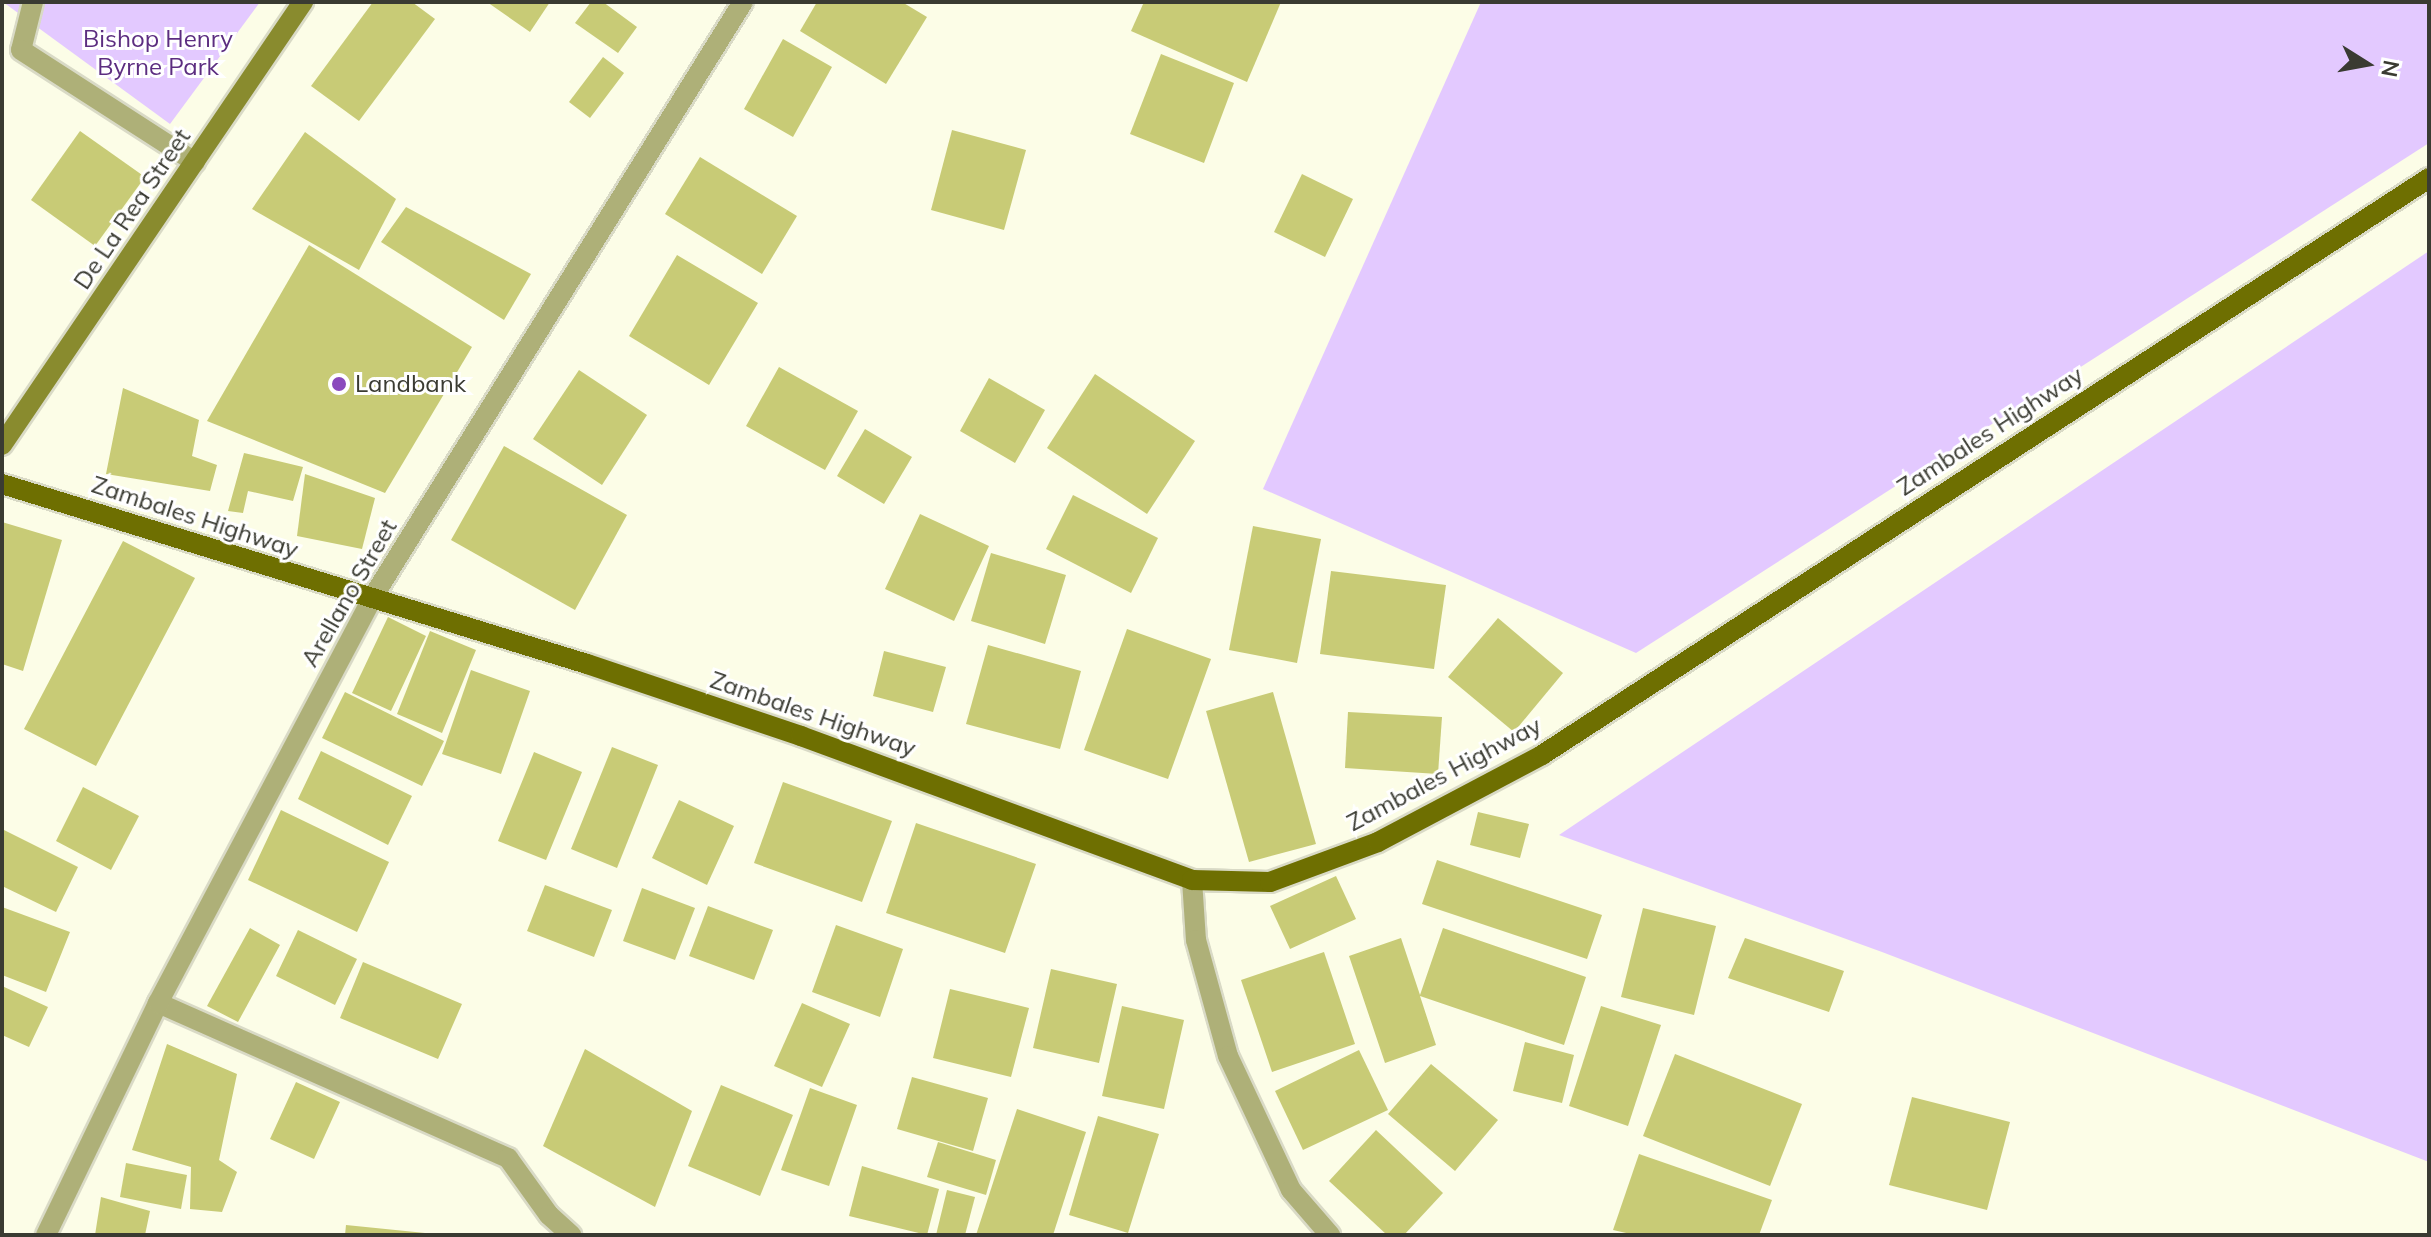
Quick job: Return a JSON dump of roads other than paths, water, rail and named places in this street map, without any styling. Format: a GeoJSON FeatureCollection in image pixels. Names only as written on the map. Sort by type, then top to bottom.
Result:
{"type":"FeatureCollection","features":[{"type":"Feature","properties":{"kind":"main road","name":"De La Rea Street"},"geometry":{"type":"LineString","coordinates":[[2,445],[303,2]]}},
{"type":"Feature","properties":{"kind":"main road","name":"Zambales Highway"},"geometry":{"type":"LineString","coordinates":[[2,484],[587,664],[773,727],[1192,880],[1270,882],[1378,842],[1542,755],[2429,178]]}},
{"type":"Feature","properties":{"kind":"street"},"geometry":{"type":"LineString","coordinates":[[33,2],[21,50],[195,162]]}},
{"type":"Feature","properties":{"kind":"street","name":"Arellano Street"},"geometry":{"type":"LineString","coordinates":[[46,1235],[158,1003],[371,600],[743,2]]}},
{"type":"Feature","properties":{"kind":"street"},"geometry":{"type":"LineString","coordinates":[[1192,880],[1196,940],[1228,1056],[1291,1190],[1330,1235]]}},
{"type":"Feature","properties":{"kind":"street"},"geometry":{"type":"LineString","coordinates":[[158,1003],[508,1158],[549,1215],[571,1235]]}},
{"type":"Feature","properties":{"kind":"place","name":"Landbank"},"geometry":{"type":"Point","coordinates":[339,384]}},
{"type":"Feature","properties":{"kind":"park label","name":"Bishop Henry Byrne Park"},"geometry":{"type":"Point","coordinates":[158,53]}}]}
